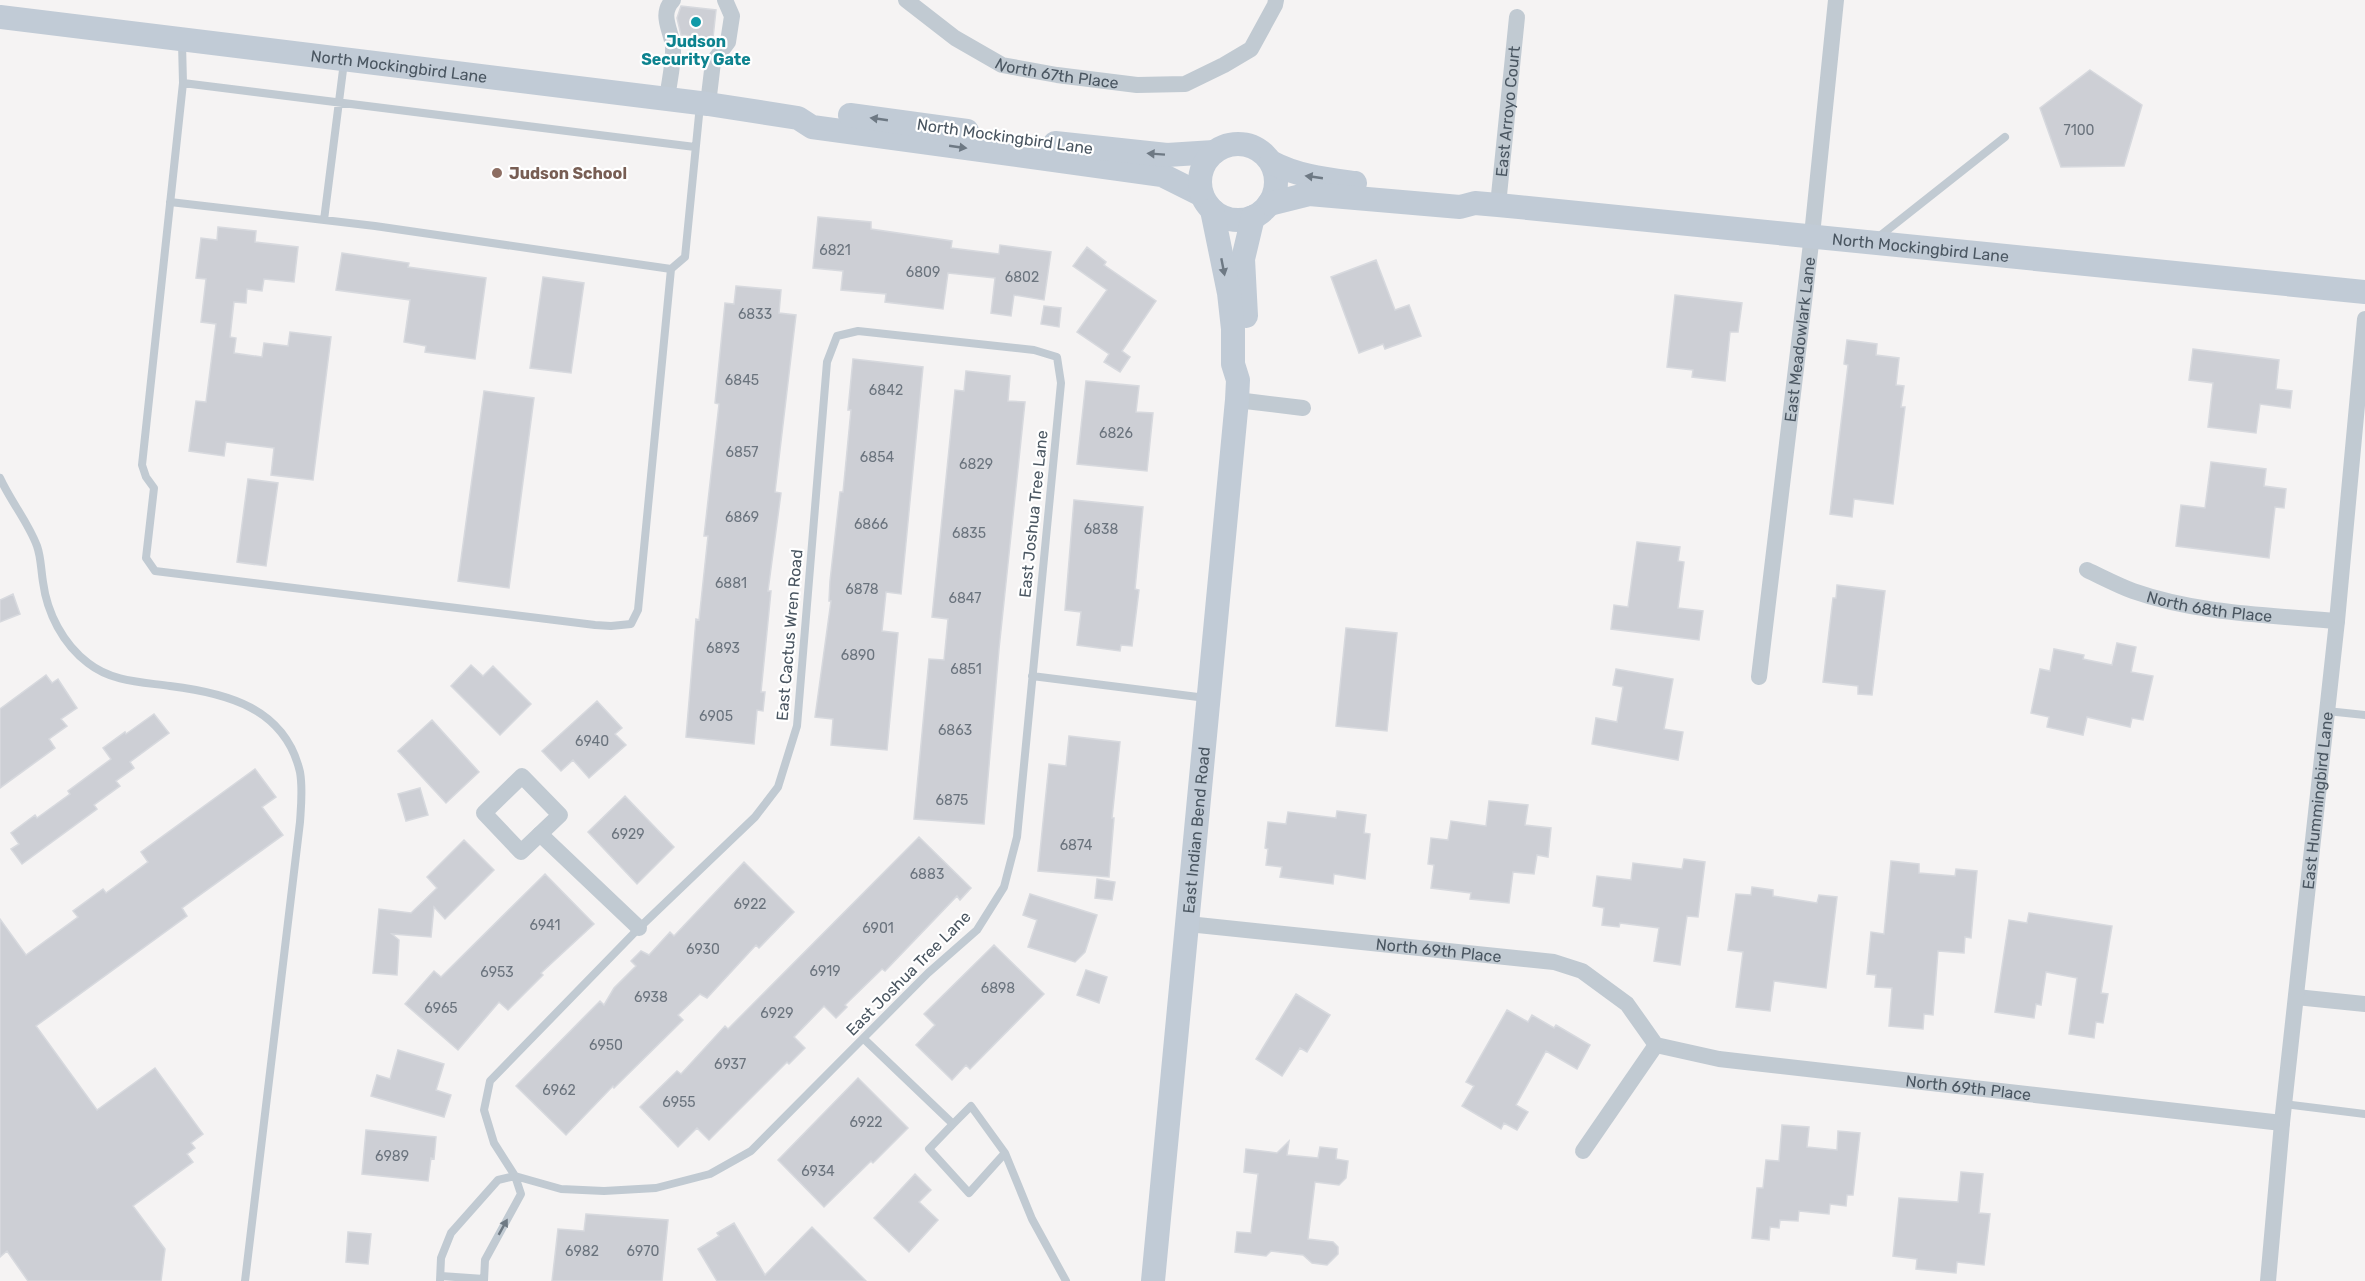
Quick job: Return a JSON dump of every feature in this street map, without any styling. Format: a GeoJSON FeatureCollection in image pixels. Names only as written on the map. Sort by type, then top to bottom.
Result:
{"type":"FeatureCollection","features":[{"type":"Feature","properties":{"kind":"street"},"geometry":{"type":"LineString","coordinates":[[667,99],[673,45],[666,23],[669,4],[673,0]]}},
{"type":"Feature","properties":{"kind":"street"},"geometry":{"type":"LineString","coordinates":[[704,104],[713,62],[728,42],[732,16],[725,0]]}},
{"type":"Feature","properties":{"kind":"street","name":"North 67th Place"},"geometry":{"type":"LineString","coordinates":[[906,0],[955,38],[1002,65],[1057,75],[1137,85],[1185,84],[1251,49],[1276,0]]}},
{"type":"Feature","properties":{"kind":"street","name":"East Meadowlark Lane"},"geometry":{"type":"LineString","coordinates":[[1759,677],[1812,235],[1836,0]]}},
{"type":"Feature","properties":{"kind":"street","name":"North Mockingbird Lane"},"geometry":{"type":"LineString","coordinates":[[0,17],[704,104],[798,118],[812,126],[1162,175],[1207,203],[1220,216],[1233,220],[1310,194],[1460,207],[1486,204],[2365,292]]}},
{"type":"Feature","properties":{"kind":"street","name":"East Arroyo Court"},"geometry":{"type":"LineString","coordinates":[[1486,204],[1517,17]]}},
{"type":"Feature","properties":{"kind":"street","name":"North Mockingbird Lane"},"geometry":{"type":"LineString","coordinates":[[798,118],[814,110],[1137,153],[1167,155],[1214,152],[1235,143],[1257,148],[1271,162],[1305,176],[1461,195],[1486,204]]}},
{"type":"Feature","properties":{"kind":"street"},"geometry":{"type":"LineString","coordinates":[[1207,203],[1200,186],[1203,167],[1214,152]]}},
{"type":"Feature","properties":{"kind":"street"},"geometry":{"type":"LineString","coordinates":[[1261,211],[1274,195],[1276,184],[1271,162]]}},
{"type":"Feature","properties":{"kind":"street","name":"East Indian Bend Road"},"geometry":{"type":"LineString","coordinates":[[1207,203],[1228,293],[1237,390]]}},
{"type":"Feature","properties":{"kind":"street","name":"East Indian Bend Road"},"geometry":{"type":"LineString","coordinates":[[1153,1281],[1237,390],[1244,366],[1247,333],[1243,259],[1261,211]]}},
{"type":"Feature","properties":{"kind":"street","name":"East Hummingbird Lane"},"geometry":{"type":"LineString","coordinates":[[2268,1281],[2282,1123],[2337,621],[2365,319]]}},
{"type":"Feature","properties":{"kind":"street"},"geometry":{"type":"LineString","coordinates":[[1237,390],[1303,408]]}},
{"type":"Feature","properties":{"kind":"street","name":"North 68th Place"},"geometry":{"type":"LineString","coordinates":[[2087,570],[2134,591],[2163,600],[2229,612],[2337,621]]}},
{"type":"Feature","properties":{"kind":"street"},"geometry":{"type":"LineString","coordinates":[[522,776],[560,815],[540,834],[521,852],[484,813],[522,776]]}},
{"type":"Feature","properties":{"kind":"street"},"geometry":{"type":"LineString","coordinates":[[540,834],[639,928]]}},
{"type":"Feature","properties":{"kind":"street","name":"North 69th Place"},"geometry":{"type":"LineString","coordinates":[[1188,924],[1554,962],[1582,971],[1627,1004],[1656,1045],[1730,1060],[2282,1123]]}},
{"type":"Feature","properties":{"kind":"street"},"geometry":{"type":"LineString","coordinates":[[2296,997],[2365,1004]]}},
{"type":"Feature","properties":{"kind":"street"},"geometry":{"type":"LineString","coordinates":[[1583,1151],[1656,1045]]}},
{"type":"Feature","properties":{"kind":"lane"},"geometry":{"type":"LineString","coordinates":[[182,39],[183,83],[142,465],[146,477],[154,488],[146,558],[155,571],[595,625],[631,624],[638,610],[671,269],[685,257],[695,147],[704,104]]}},
{"type":"Feature","properties":{"kind":"lane"},"geometry":{"type":"LineString","coordinates":[[324,220],[344,59]]}},
{"type":"Feature","properties":{"kind":"lane"},"geometry":{"type":"LineString","coordinates":[[183,83],[695,147]]}},
{"type":"Feature","properties":{"kind":"lane"},"geometry":{"type":"LineString","coordinates":[[1872,242],[2005,136]]}},
{"type":"Feature","properties":{"kind":"lane"},"geometry":{"type":"LineString","coordinates":[[170,202],[324,220],[671,269]]}},
{"type":"Feature","properties":{"kind":"lane","name":"East Cactus Wren Road"},"geometry":{"type":"LineString","coordinates":[[515,1176],[494,1143],[484,1110],[490,1081],[639,928],[755,817],[778,787],[797,726],[827,362],[837,336],[858,331],[1034,350],[1057,357]]}},
{"type":"Feature","properties":{"kind":"lane","name":"East Joshua Tree Lane"},"geometry":{"type":"LineString","coordinates":[[515,1176],[561,1189],[604,1191],[656,1188],[710,1174],[751,1151],[928,973],[977,930],[1004,887],[1017,837],[1061,383],[1057,357]]}},
{"type":"Feature","properties":{"kind":"lane"},"geometry":{"type":"LineString","coordinates":[[0,478],[38,549],[49,607],[60,632],[74,650],[89,664],[109,675],[128,681],[215,692],[260,712],[279,730],[292,752],[300,773],[302,796],[300,822],[245,1281]]}},
{"type":"Feature","properties":{"kind":"lane"},"geometry":{"type":"LineString","coordinates":[[1032,676],[1209,699]]}},
{"type":"Feature","properties":{"kind":"lane"},"geometry":{"type":"LineString","coordinates":[[2327,711],[2365,716]]}},
{"type":"Feature","properties":{"kind":"lane"},"geometry":{"type":"LineString","coordinates":[[864,1039],[953,1124]]}},
{"type":"Feature","properties":{"kind":"lane"},"geometry":{"type":"LineString","coordinates":[[2284,1104],[2365,1114]]}},
{"type":"Feature","properties":{"kind":"lane"},"geometry":{"type":"LineString","coordinates":[[1005,1153],[969,1193],[929,1149],[971,1106],[1005,1153],[1032,1219],[1066,1281]]}},
{"type":"Feature","properties":{"kind":"lane"},"geometry":{"type":"LineString","coordinates":[[515,1176],[521,1194],[485,1260],[484,1280],[441,1279],[441,1258],[451,1233],[498,1180],[515,1176]]}},
{"type":"Feature","properties":{"kind":"building","name":"Judson Security Gate"},"geometry":{"type":"Polygon","coordinates":[[[681,6],[716,10],[713,38],[681,35],[677,18],[681,6]]]}},
{"type":"Feature","properties":{"kind":"building"},"geometry":{"type":"Polygon","coordinates":[[[2090,70],[2142,105],[2124,166],[2061,167],[2040,108],[2090,70]]]}},
{"type":"Feature","properties":{"kind":"building"},"geometry":{"type":"Polygon","coordinates":[[[818,217],[871,222],[871,229],[952,241],[951,248],[999,254],[1000,245],[1051,252],[1044,300],[1014,295],[1011,316],[991,313],[995,278],[948,273],[943,309],[885,302],[886,294],[841,290],[843,271],[813,268],[818,217]]]}},
{"type":"Feature","properties":{"kind":"building"},"geometry":{"type":"Polygon","coordinates":[[[218,227],[256,231],[255,242],[298,247],[294,282],[264,279],[262,291],[247,289],[246,303],[234,302],[230,337],[236,338],[234,353],[262,357],[264,343],[288,346],[290,332],[331,337],[313,480],[271,475],[274,448],[226,442],[224,456],[189,451],[196,401],[206,402],[216,324],[201,322],[206,279],[196,278],[201,238],[217,240],[218,227]]]}},
{"type":"Feature","properties":{"kind":"building"},"geometry":{"type":"Polygon","coordinates":[[[1087,247],[1106,262],[1104,265],[1156,301],[1122,351],[1130,357],[1120,372],[1104,362],[1109,354],[1077,332],[1107,290],[1073,266],[1087,247]]]}},
{"type":"Feature","properties":{"kind":"building"},"geometry":{"type":"Polygon","coordinates":[[[342,253],[409,263],[408,267],[486,278],[475,359],[425,352],[426,346],[404,342],[410,300],[336,290],[342,253]]]}},
{"type":"Feature","properties":{"kind":"building"},"geometry":{"type":"Polygon","coordinates":[[[1376,260],[1395,310],[1409,305],[1421,336],[1385,349],[1383,344],[1359,353],[1331,277],[1376,260]]]}},
{"type":"Feature","properties":{"kind":"building"},"geometry":{"type":"Polygon","coordinates":[[[543,277],[584,283],[571,373],[530,368],[543,277]]]}},
{"type":"Feature","properties":{"kind":"building"},"geometry":{"type":"Polygon","coordinates":[[[736,286],[781,290],[779,313],[796,315],[775,492],[781,493],[768,591],[771,591],[761,692],[765,692],[763,711],[757,710],[754,744],[686,737],[696,619],[699,620],[708,536],[704,536],[719,404],[715,403],[725,303],[734,304],[736,286]]]}},
{"type":"Feature","properties":{"kind":"building"},"geometry":{"type":"Polygon","coordinates":[[[1675,295],[1742,303],[1738,332],[1730,332],[1725,381],[1692,377],[1693,370],[1667,367],[1675,295]]]}},
{"type":"Feature","properties":{"kind":"building"},"geometry":{"type":"Polygon","coordinates":[[[1044,306],[1061,308],[1059,327],[1041,324],[1044,306]]]}},
{"type":"Feature","properties":{"kind":"building"},"geometry":{"type":"Polygon","coordinates":[[[1847,340],[1877,344],[1876,355],[1899,358],[1896,385],[1904,386],[1901,407],[1905,407],[1893,504],[1854,499],[1852,517],[1830,514],[1848,365],[1844,364],[1847,340]]]}},
{"type":"Feature","properties":{"kind":"building"},"geometry":{"type":"Polygon","coordinates":[[[2193,349],[2279,360],[2276,389],[2292,391],[2290,408],[2260,404],[2256,433],[2208,427],[2213,383],[2189,380],[2193,349]]]}},
{"type":"Feature","properties":{"kind":"building"},"geometry":{"type":"Polygon","coordinates":[[[853,359],[923,367],[901,594],[886,592],[882,631],[898,633],[887,750],[831,745],[833,719],[815,717],[831,601],[829,601],[830,581],[840,492],[843,492],[851,410],[848,410],[853,359]]]}},
{"type":"Feature","properties":{"kind":"building"},"geometry":{"type":"Polygon","coordinates":[[[966,371],[1010,376],[1008,401],[1025,402],[999,649],[984,824],[914,819],[929,659],[944,660],[948,619],[932,617],[955,390],[964,391],[966,371]]]}},
{"type":"Feature","properties":{"kind":"building"},"geometry":{"type":"Polygon","coordinates":[[[1086,381],[1139,386],[1136,412],[1153,413],[1147,471],[1077,464],[1086,381]]]}},
{"type":"Feature","properties":{"kind":"building"},"geometry":{"type":"Polygon","coordinates":[[[484,391],[534,398],[509,588],[458,581],[484,391]]]}},
{"type":"Feature","properties":{"kind":"building"},"geometry":{"type":"Polygon","coordinates":[[[2211,462],[2266,469],[2264,486],[2286,489],[2284,508],[2275,507],[2269,558],[2176,546],[2181,505],[2205,508],[2211,462]]]}},
{"type":"Feature","properties":{"kind":"building"},"geometry":{"type":"Polygon","coordinates":[[[248,479],[278,483],[266,566],[237,562],[248,479]]]}},
{"type":"Feature","properties":{"kind":"building"},"geometry":{"type":"Polygon","coordinates":[[[1074,500],[1143,507],[1135,589],[1139,590],[1132,646],[1121,645],[1120,651],[1077,645],[1081,612],[1065,610],[1074,500]]]}},
{"type":"Feature","properties":{"kind":"building"},"geometry":{"type":"Polygon","coordinates":[[[1637,542],[1680,547],[1678,561],[1684,562],[1678,608],[1703,611],[1699,640],[1611,629],[1614,605],[1628,607],[1637,542]]]}},
{"type":"Feature","properties":{"kind":"building"},"geometry":{"type":"Polygon","coordinates":[[[1837,585],[1885,591],[1872,695],[1858,694],[1858,686],[1823,682],[1833,598],[1836,598],[1837,585]]]}},
{"type":"Feature","properties":{"kind":"building"},"geometry":{"type":"Polygon","coordinates":[[[13,594],[20,614],[0,622],[0,600],[13,594]]]}},
{"type":"Feature","properties":{"kind":"building"},"geometry":{"type":"Polygon","coordinates":[[[1346,628],[1397,633],[1387,731],[1336,726],[1346,628]]]}},
{"type":"Feature","properties":{"kind":"building"},"geometry":{"type":"Polygon","coordinates":[[[2117,643],[2136,647],[2131,672],[2153,676],[2143,720],[2132,718],[2130,727],[2087,717],[2083,735],[2047,727],[2049,717],[2031,713],[2040,669],[2050,671],[2054,649],[2084,655],[2083,659],[2112,665],[2117,643]]]}},
{"type":"Feature","properties":{"kind":"building"},"geometry":{"type":"Polygon","coordinates":[[[471,665],[483,676],[493,666],[531,704],[500,735],[451,686],[471,665]]]}},
{"type":"Feature","properties":{"kind":"building"},"geometry":{"type":"Polygon","coordinates":[[[1616,669],[1673,679],[1664,729],[1683,732],[1678,760],[1592,744],[1596,718],[1617,722],[1623,687],[1613,685],[1616,669]]]}},
{"type":"Feature","properties":{"kind":"building"},"geometry":{"type":"Polygon","coordinates":[[[46,675],[52,683],[58,679],[77,708],[61,719],[67,726],[49,739],[55,748],[0,788],[0,709],[46,675]]]}},
{"type":"Feature","properties":{"kind":"building"},"geometry":{"type":"Polygon","coordinates":[[[597,701],[622,728],[615,734],[626,745],[589,778],[573,760],[561,771],[542,751],[597,701]]]}},
{"type":"Feature","properties":{"kind":"building"},"geometry":{"type":"Polygon","coordinates":[[[154,714],[169,733],[130,762],[134,768],[116,781],[120,786],[94,805],[97,809],[22,864],[11,849],[19,844],[11,833],[35,815],[37,818],[70,794],[68,791],[111,759],[103,748],[154,714]]]}},
{"type":"Feature","properties":{"kind":"building"},"geometry":{"type":"Polygon","coordinates":[[[432,720],[479,772],[446,803],[398,751],[432,720]]]}},
{"type":"Feature","properties":{"kind":"building"},"geometry":{"type":"Polygon","coordinates":[[[1069,736],[1120,742],[1112,818],[1114,818],[1109,877],[1038,871],[1049,764],[1066,766],[1069,736]]]}},
{"type":"Feature","properties":{"kind":"building"},"geometry":{"type":"Polygon","coordinates":[[[255,769],[276,797],[262,807],[283,835],[182,908],[187,916],[36,1026],[97,1110],[155,1068],[203,1134],[191,1143],[195,1148],[187,1154],[193,1162],[133,1206],[165,1249],[161,1281],[28,1281],[7,1251],[0,1257],[0,919],[26,955],[78,917],[73,911],[103,889],[106,893],[148,862],[141,852],[255,769]]]}},
{"type":"Feature","properties":{"kind":"building"},"geometry":{"type":"Polygon","coordinates":[[[420,788],[428,815],[406,821],[398,794],[420,788]]]}},
{"type":"Feature","properties":{"kind":"building"},"geometry":{"type":"Polygon","coordinates":[[[625,796],[674,847],[637,884],[588,832],[625,796]]]}},
{"type":"Feature","properties":{"kind":"building"},"geometry":{"type":"Polygon","coordinates":[[[1489,801],[1528,805],[1525,825],[1551,828],[1548,857],[1537,855],[1534,874],[1513,872],[1509,903],[1470,899],[1471,893],[1431,888],[1434,865],[1428,864],[1431,838],[1448,840],[1451,821],[1486,826],[1489,801]]]}},
{"type":"Feature","properties":{"kind":"building"},"geometry":{"type":"Polygon","coordinates":[[[1337,811],[1366,815],[1364,833],[1370,834],[1365,879],[1334,874],[1333,884],[1280,877],[1282,867],[1266,865],[1268,822],[1286,824],[1288,812],[1336,818],[1337,811]]]}},
{"type":"Feature","properties":{"kind":"building"},"geometry":{"type":"Polygon","coordinates":[[[919,837],[971,888],[960,900],[957,896],[885,971],[882,969],[845,1005],[847,1007],[836,1018],[824,1006],[794,1037],[805,1048],[789,1064],[787,1062],[709,1140],[697,1128],[678,1147],[640,1107],[677,1071],[681,1074],[725,1026],[728,1029],[919,837]]]}},
{"type":"Feature","properties":{"kind":"building"},"geometry":{"type":"Polygon","coordinates":[[[464,840],[494,870],[445,919],[434,907],[431,937],[392,934],[399,940],[397,975],[373,973],[379,909],[411,913],[437,888],[427,877],[464,840]]]}},
{"type":"Feature","properties":{"kind":"building"},"geometry":{"type":"Polygon","coordinates":[[[1684,859],[1705,862],[1698,917],[1687,916],[1680,965],[1654,961],[1659,928],[1620,923],[1619,927],[1602,925],[1604,908],[1593,906],[1597,876],[1631,880],[1633,863],[1682,869],[1684,859]]]}},
{"type":"Feature","properties":{"kind":"building"},"geometry":{"type":"Polygon","coordinates":[[[1891,861],[1919,864],[1919,873],[1955,876],[1956,869],[1977,871],[1971,938],[1965,937],[1964,953],[1938,951],[1933,1015],[1924,1014],[1923,1029],[1889,1026],[1892,988],[1875,987],[1876,975],[1867,974],[1871,932],[1884,934],[1891,861]]]}},
{"type":"Feature","properties":{"kind":"building"},"geometry":{"type":"Polygon","coordinates":[[[744,862],[794,912],[759,948],[756,945],[707,998],[700,994],[678,1015],[683,1020],[614,1088],[613,1086],[566,1135],[516,1086],[600,1001],[604,1005],[614,988],[636,966],[631,961],[641,951],[649,955],[670,932],[674,936],[744,862]]]}},
{"type":"Feature","properties":{"kind":"building"},"geometry":{"type":"Polygon","coordinates":[[[545,874],[594,924],[541,973],[543,975],[508,1010],[499,1002],[458,1050],[405,1004],[434,971],[441,977],[545,874]]]}},
{"type":"Feature","properties":{"kind":"building"},"geometry":{"type":"Polygon","coordinates":[[[1097,879],[1115,882],[1112,900],[1095,898],[1097,879]]]}},
{"type":"Feature","properties":{"kind":"building"},"geometry":{"type":"Polygon","coordinates":[[[1752,887],[1773,890],[1773,896],[1817,903],[1819,895],[1837,897],[1826,988],[1774,981],[1770,1011],[1736,1007],[1743,952],[1728,950],[1736,894],[1751,895],[1752,887]]]}},
{"type":"Feature","properties":{"kind":"building"},"geometry":{"type":"Polygon","coordinates":[[[1030,894],[1097,915],[1085,952],[1075,962],[1028,947],[1037,920],[1023,915],[1030,894]]]}},
{"type":"Feature","properties":{"kind":"building"},"geometry":{"type":"Polygon","coordinates":[[[2029,913],[2112,926],[2101,993],[2108,994],[2103,1023],[2096,1022],[2094,1038],[2069,1034],[2077,978],[2046,972],[2041,1005],[2036,1004],[2034,1018],[1995,1012],[2009,920],[2027,923],[2029,913]]]}},
{"type":"Feature","properties":{"kind":"building"},"geometry":{"type":"Polygon","coordinates":[[[994,945],[1044,994],[970,1069],[966,1065],[952,1080],[916,1045],[935,1025],[924,1014],[994,945]]]}},
{"type":"Feature","properties":{"kind":"building"},"geometry":{"type":"Polygon","coordinates":[[[1086,970],[1107,977],[1099,1003],[1077,995],[1086,970]]]}},
{"type":"Feature","properties":{"kind":"building"},"geometry":{"type":"Polygon","coordinates":[[[1296,994],[1330,1015],[1307,1052],[1300,1048],[1282,1076],[1256,1059],[1296,994]]]}},
{"type":"Feature","properties":{"kind":"building"},"geometry":{"type":"Polygon","coordinates":[[[1507,1010],[1528,1022],[1532,1015],[1554,1028],[1556,1025],[1590,1045],[1577,1069],[1546,1051],[1516,1105],[1528,1112],[1517,1130],[1504,1123],[1501,1129],[1462,1106],[1474,1086],[1466,1082],[1507,1010]]]}},
{"type":"Feature","properties":{"kind":"building"},"geometry":{"type":"Polygon","coordinates":[[[398,1050],[444,1064],[436,1090],[451,1095],[444,1117],[371,1096],[377,1075],[390,1079],[398,1050]]]}},
{"type":"Feature","properties":{"kind":"building"},"geometry":{"type":"Polygon","coordinates":[[[858,1078],[908,1128],[824,1207],[778,1160],[858,1078]]]}},
{"type":"Feature","properties":{"kind":"building"},"geometry":{"type":"Polygon","coordinates":[[[1782,1125],[1809,1127],[1807,1147],[1837,1150],[1838,1131],[1860,1133],[1853,1195],[1847,1195],[1846,1206],[1830,1204],[1829,1214],[1799,1211],[1798,1221],[1780,1220],[1779,1228],[1770,1227],[1769,1240],[1752,1238],[1757,1188],[1763,1188],[1766,1160],[1779,1161],[1782,1125]]]}},
{"type":"Feature","properties":{"kind":"building"},"geometry":{"type":"Polygon","coordinates":[[[366,1130],[436,1137],[434,1159],[431,1158],[428,1181],[362,1174],[366,1130]]]}},
{"type":"Feature","properties":{"kind":"building"},"geometry":{"type":"Polygon","coordinates":[[[1289,1141],[1287,1155],[1318,1158],[1320,1147],[1337,1149],[1336,1159],[1348,1161],[1346,1178],[1339,1185],[1315,1182],[1308,1239],[1333,1242],[1338,1247],[1338,1254],[1327,1265],[1312,1263],[1303,1255],[1271,1251],[1266,1256],[1235,1252],[1237,1232],[1251,1233],[1258,1174],[1244,1172],[1246,1149],[1277,1153],[1289,1141]]]}},
{"type":"Feature","properties":{"kind":"building"},"geometry":{"type":"Polygon","coordinates":[[[1961,1172],[1983,1174],[1979,1213],[1990,1214],[1984,1265],[1957,1262],[1956,1273],[1916,1269],[1917,1259],[1893,1256],[1899,1198],[1958,1202],[1961,1172]]]}},
{"type":"Feature","properties":{"kind":"building"},"geometry":{"type":"Polygon","coordinates":[[[915,1174],[931,1190],[919,1202],[938,1220],[909,1252],[874,1218],[915,1174]]]}},
{"type":"Feature","properties":{"kind":"building"},"geometry":{"type":"Polygon","coordinates":[[[586,1214],[668,1220],[662,1281],[552,1281],[558,1229],[584,1231],[586,1214]]]}},
{"type":"Feature","properties":{"kind":"building"},"geometry":{"type":"Polygon","coordinates":[[[734,1223],[765,1275],[812,1227],[866,1281],[717,1281],[698,1249],[719,1236],[717,1233],[734,1223]]]}},
{"type":"Feature","properties":{"kind":"building"},"geometry":{"type":"Polygon","coordinates":[[[348,1232],[371,1234],[368,1264],[346,1262],[348,1232]]]}},
{"type":"Feature","properties":{"kind":"place","name":"Judson Security Gate"},"geometry":{"type":"Point","coordinates":[696,22]}},
{"type":"Feature","properties":{"kind":"place","name":"Judson School"},"geometry":{"type":"Point","coordinates":[497,173]}}]}
